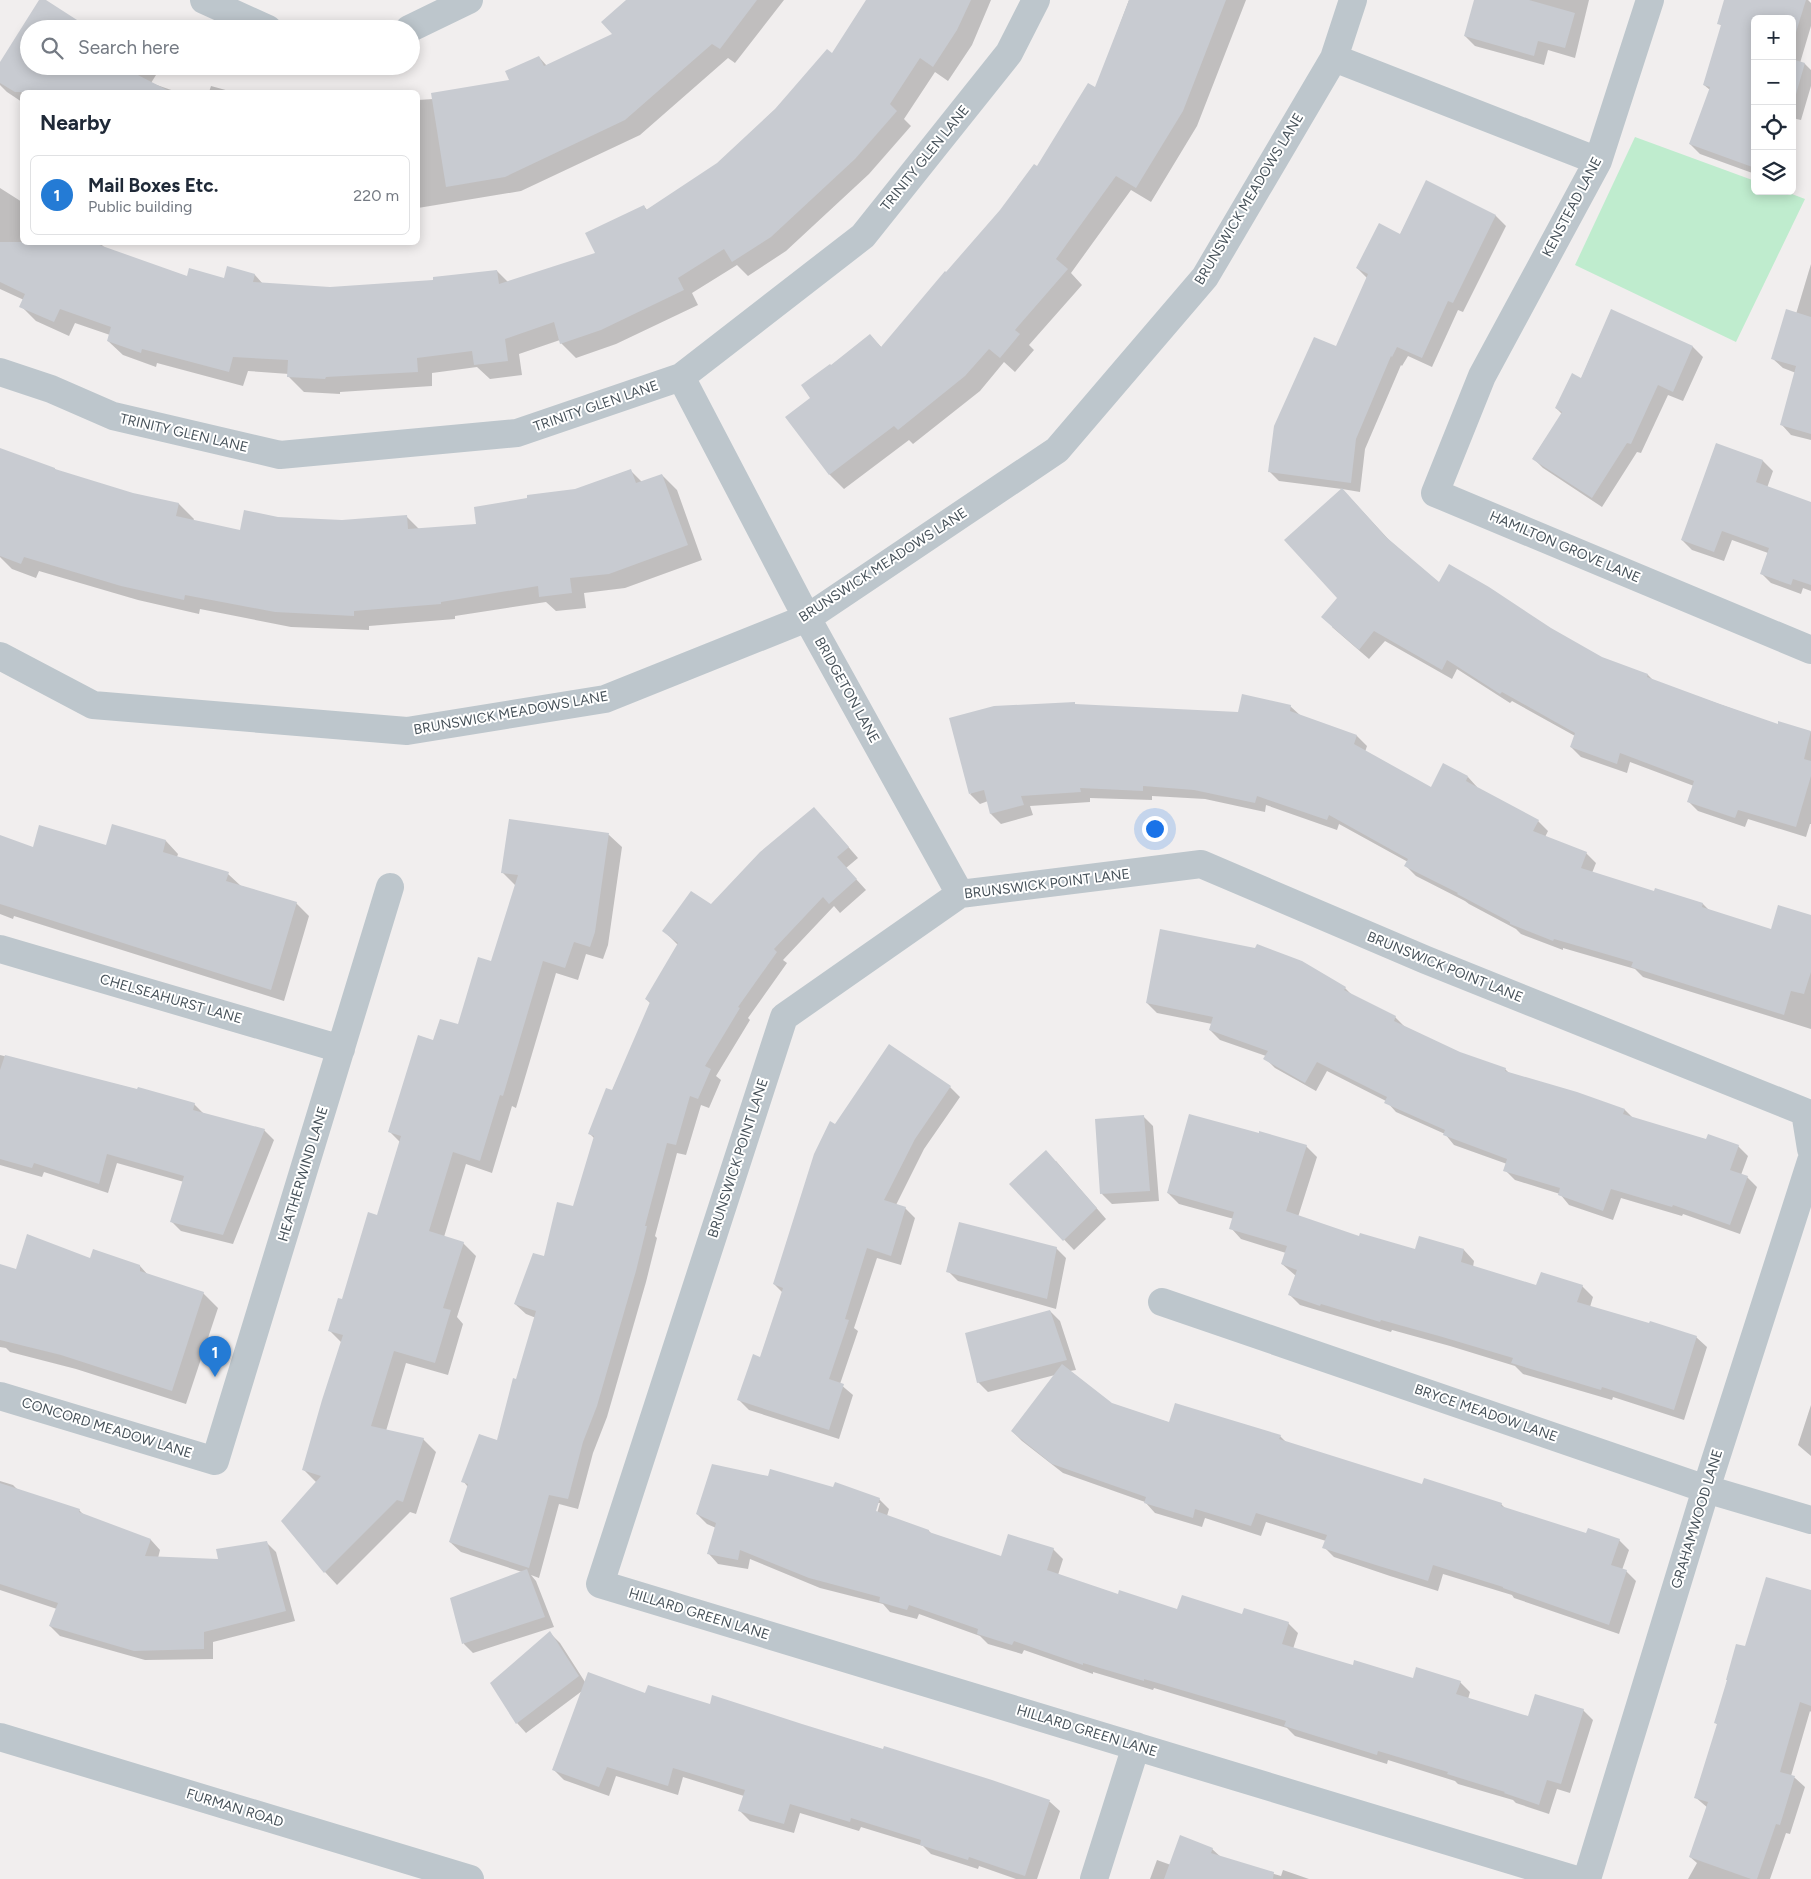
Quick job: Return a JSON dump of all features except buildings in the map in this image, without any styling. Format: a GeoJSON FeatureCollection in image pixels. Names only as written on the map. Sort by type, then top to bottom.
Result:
{"type":"FeatureCollection","features":[{"type":"Feature","properties":{"kind":"street"},"geometry":{"type":"LineString","coordinates":[[204,0],[248,20]]}},
{"type":"Feature","properties":{"kind":"street"},"geometry":{"type":"LineString","coordinates":[[420,24],[469,0]]}},
{"type":"Feature","properties":{"kind":"street","name":"TRINITY GLEN LANE"},"geometry":{"type":"LineString","coordinates":[[0,372],[51,389],[113,416],[280,455],[516,433],[681,377],[863,236],[1009,53],[1036,0]]}},
{"type":"Feature","properties":{"kind":"street","name":"BRUNSWICK MEADOWS LANE"},"geometry":{"type":"LineString","coordinates":[[0,656],[93,705],[407,731],[604,699],[807,618],[1056,450],[1205,277],[1334,58],[1353,0]]}},
{"type":"Feature","properties":{"kind":"street","name":"KENSTEAD LANE"},"geometry":{"type":"LineString","coordinates":[[1482,376],[1598,161],[1650,0]]}},
{"type":"Feature","properties":{"kind":"street"},"geometry":{"type":"LineString","coordinates":[[1334,58],[1598,161]]}},
{"type":"Feature","properties":{"kind":"street","name":"HAMILTON GROVE LANE"},"geometry":{"type":"LineString","coordinates":[[1482,376],[1435,493],[1811,650]]}},
{"type":"Feature","properties":{"kind":"street","name":"BRIDGETON LANE"},"geometry":{"type":"LineString","coordinates":[[681,377],[807,618],[960,894]]}},
{"type":"Feature","properties":{"kind":"street","name":"BRUNSWICK POINT LANE"},"geometry":{"type":"LineString","coordinates":[[600,1584],[784,1017],[960,894],[1201,864],[1426,960],[1805,1112],[1811,1150]]}},
{"type":"Feature","properties":{"kind":"street","name":"HEATHERWIND LANE"},"geometry":{"type":"LineString","coordinates":[[215,1461],[390,887]]}},
{"type":"Feature","properties":{"kind":"street","name":"CHELSEAHURST LANE"},"geometry":{"type":"LineString","coordinates":[[0,949],[341,1049]]}},
{"type":"Feature","properties":{"kind":"street","name":"GRAHAMWOOD LANE"},"geometry":{"type":"LineString","coordinates":[[1587,1879],[1706,1489],[1811,1161]]}},
{"type":"Feature","properties":{"kind":"street","name":"BRYCE MEADOW LANE"},"geometry":{"type":"LineString","coordinates":[[1162,1302],[1706,1489],[1811,1520]]}},
{"type":"Feature","properties":{"kind":"street","name":"CONCORD MEADOW LANE"},"geometry":{"type":"LineString","coordinates":[[0,1396],[215,1461]]}},
{"type":"Feature","properties":{"kind":"street","name":"HILLARD GREEN LANE"},"geometry":{"type":"LineString","coordinates":[[600,1584],[1573,1879]]}},
{"type":"Feature","properties":{"kind":"street","name":"FURMAN ROAD"},"geometry":{"type":"LineString","coordinates":[[0,1737],[470,1879]]}},
{"type":"Feature","properties":{"kind":"street"},"geometry":{"type":"LineString","coordinates":[[1094,1879],[1136,1746]]}},
{"type":"Feature","properties":{"kind":"green space"},"geometry":{"type":"Polygon","coordinates":[[[1635,137],[1751,180],[1751,195],[1794,195],[1805,199],[1736,342],[1575,265],[1635,137]]]}},
{"type":"Feature","properties":{"kind":"place","name":"Mail Boxes Etc."},"geometry":{"type":"Point","coordinates":[215,1377]}}]}
